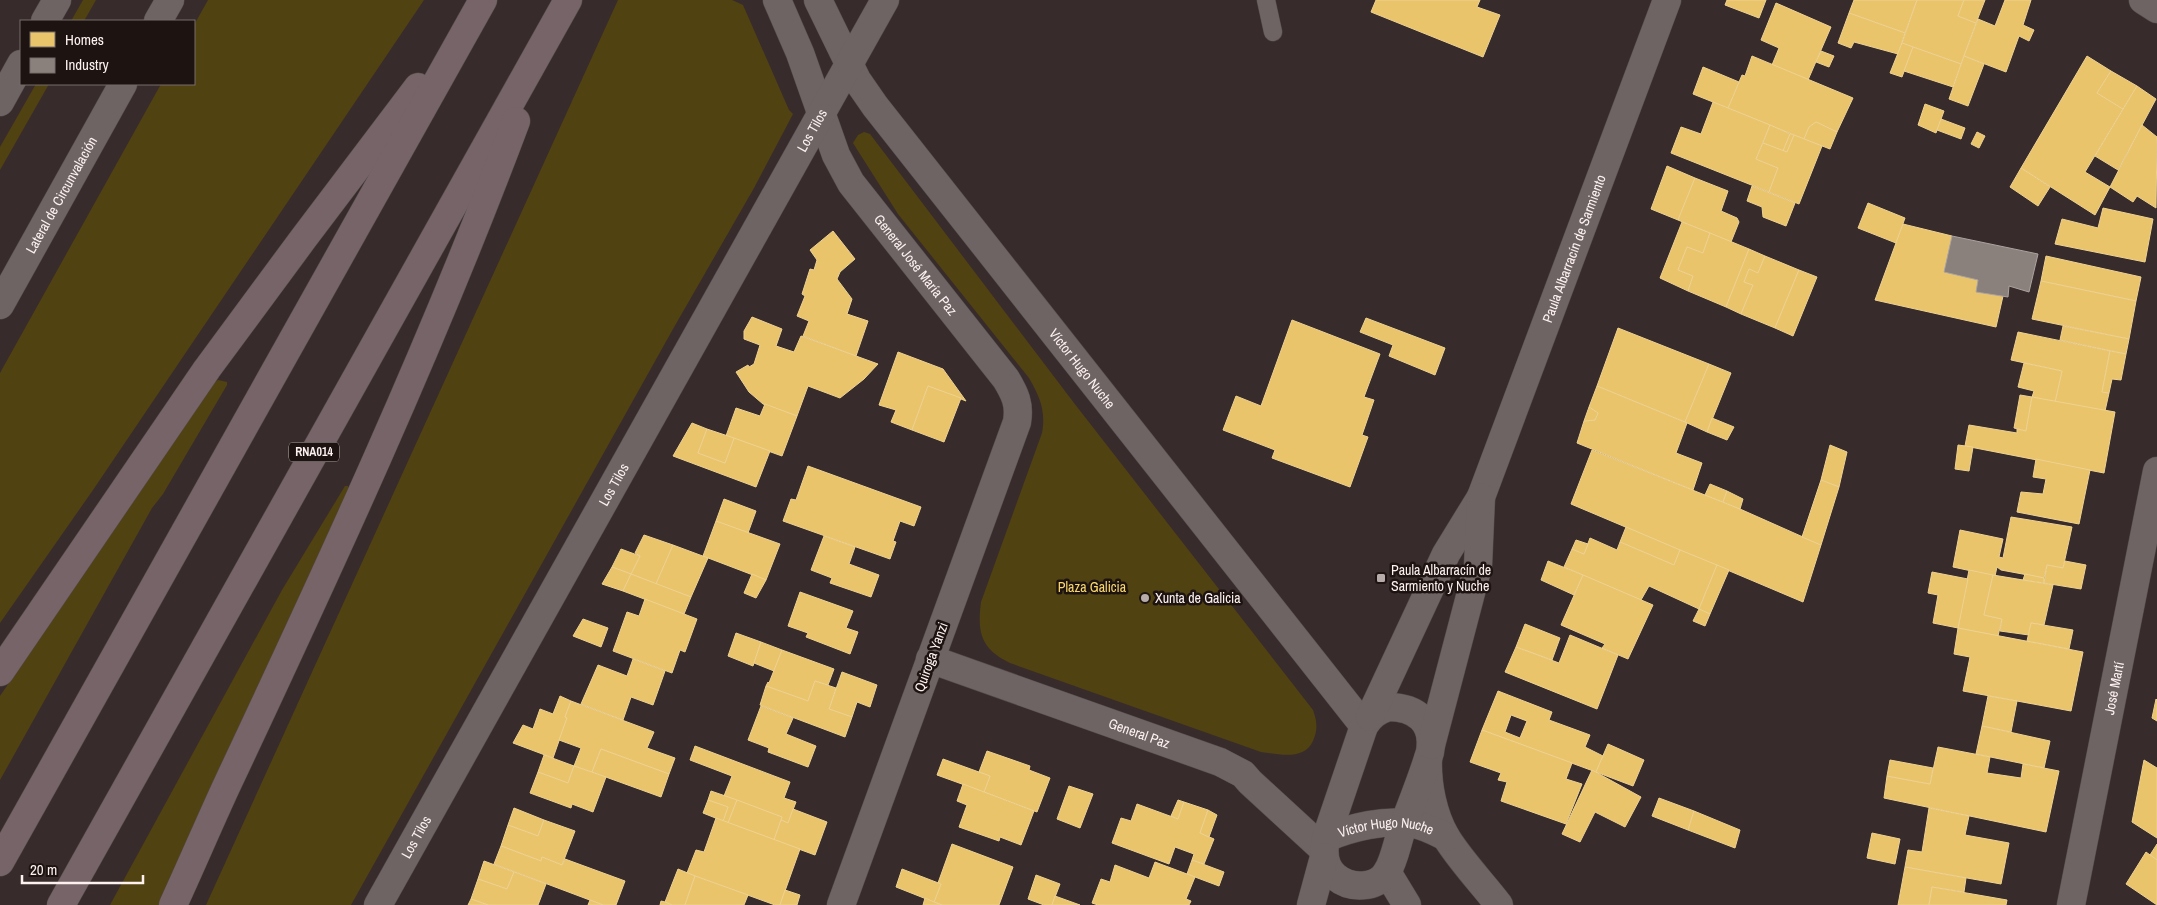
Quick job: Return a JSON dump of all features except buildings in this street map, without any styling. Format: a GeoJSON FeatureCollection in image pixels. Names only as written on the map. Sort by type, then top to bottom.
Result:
{"type":"FeatureCollection","features":[{"type":"Feature","properties":{"kind":"highway","name":"RNA014"},"geometry":{"type":"LineString","coordinates":[[61,905],[568,0]]}},
{"type":"Feature","properties":{"kind":"highway"},"geometry":{"type":"LineString","coordinates":[[0,672],[207,369],[302,239],[482,2]]}},
{"type":"Feature","properties":{"kind":"highway"},"geometry":{"type":"LineString","coordinates":[[0,862],[482,2]]}},
{"type":"Feature","properties":{"kind":"highway"},"geometry":{"type":"LineString","coordinates":[[173,905],[343,537],[438,319],[488,197],[547,36]]}},
{"type":"Feature","properties":{"kind":"street"},"geometry":{"type":"LineString","coordinates":[[46,20],[57,0]]}},
{"type":"Feature","properties":{"kind":"street"},"geometry":{"type":"LineString","coordinates":[[159,20],[170,0]]}},
{"type":"Feature","properties":{"kind":"street"},"geometry":{"type":"LineString","coordinates":[[777,0],[800,54],[821,115]]}},
{"type":"Feature","properties":{"kind":"street","name":"Víctor Hugo Nuche"},"geometry":{"type":"LineString","coordinates":[[818,0],[857,80],[875,106],[1367,721]]}},
{"type":"Feature","properties":{"kind":"street"},"geometry":{"type":"LineString","coordinates":[[850,64],[885,0]]}},
{"type":"Feature","properties":{"kind":"street","name":"Paula Albarracín de Sarmiento"},"geometry":{"type":"LineString","coordinates":[[1324,849],[1367,721],[1446,554],[1481,497],[1667,0]]}},
{"type":"Feature","properties":{"kind":"street"},"geometry":{"type":"LineString","coordinates":[[2143,0],[2157,9]]}},
{"type":"Feature","properties":{"kind":"street","name":"Los Tilos"},"geometry":{"type":"LineString","coordinates":[[378,905],[850,64]]}},
{"type":"Feature","properties":{"kind":"street"},"geometry":{"type":"LineString","coordinates":[[0,102],[20,66]]}},
{"type":"Feature","properties":{"kind":"street","name":"Lateral de Circunvalación"},"geometry":{"type":"LineString","coordinates":[[0,305],[122,85]]}},
{"type":"Feature","properties":{"kind":"street","name":"General José María Paz"},"geometry":{"type":"LineString","coordinates":[[821,115],[836,155],[851,182],[1006,379],[1017,400],[1019,410]]}},
{"type":"Feature","properties":{"kind":"street","name":"Quiroga Yanzi"},"geometry":{"type":"LineString","coordinates":[[841,905],[1017,422],[1019,410]]}},
{"type":"Feature","properties":{"kind":"street","name":"José Martí"},"geometry":{"type":"LineString","coordinates":[[2071,905],[2157,471]]}},
{"type":"Feature","properties":{"kind":"street","name":"Paula Albarracín de Sarmiento"},"geometry":{"type":"LineString","coordinates":[[1430,752],[1478,566],[1481,497]]}},
{"type":"Feature","properties":{"kind":"street","name":"General Paz"},"geometry":{"type":"LineString","coordinates":[[930,659],[1220,762],[1243,774],[1324,849],[1335,877],[1348,884],[1362,886],[1370,884],[1385,874]]}},
{"type":"Feature","properties":{"kind":"street"},"geometry":{"type":"LineString","coordinates":[[1367,721],[1378,711],[1388,707],[1413,711],[1423,719],[1429,730],[1430,752],[1405,823],[1385,874],[1370,905]]}},
{"type":"Feature","properties":{"kind":"street","name":"Víctor Hugo Nuche"},"geometry":{"type":"LineString","coordinates":[[1430,752],[1427,777],[1446,837],[1499,905]]}},
{"type":"Feature","properties":{"kind":"street","name":"Víctor Hugo Nuche"},"geometry":{"type":"LineString","coordinates":[[1324,849],[1345,830],[1360,827],[1405,823],[1424,826],[1446,837]]}},
{"type":"Feature","properties":{"kind":"street"},"geometry":{"type":"LineString","coordinates":[[1311,905],[1324,849]]}},
{"type":"Feature","properties":{"kind":"street"},"geometry":{"type":"LineString","coordinates":[[1385,874],[1407,905]]}},
{"type":"Feature","properties":{"kind":"lane"},"geometry":{"type":"LineString","coordinates":[[1266,0],[1273,32]]}},
{"type":"Feature","properties":{"kind":"green space"},"geometry":{"type":"Polygon","coordinates":[[[83,0],[96,0],[85,20],[72,20],[83,0]]]}},
{"type":"Feature","properties":{"kind":"green space"},"geometry":{"type":"Polygon","coordinates":[[[208,0],[424,0],[93,490],[0,623],[0,373],[160,85],[195,85],[195,23],[208,0]]]}},
{"type":"Feature","properties":{"kind":"green space"},"geometry":{"type":"Polygon","coordinates":[[[618,0],[732,0],[743,5],[789,110],[793,114],[754,188],[673,329],[351,905],[206,905],[618,0]]]}},
{"type":"Feature","properties":{"kind":"green space"},"geometry":{"type":"Polygon","coordinates":[[[35,85],[48,85],[0,170],[0,147],[35,85]]]}},
{"type":"Feature","properties":{"kind":"green space","name":"Plaza Galicia"},"geometry":{"type":"Polygon","coordinates":[[[864,132],[870,134],[1074,403],[1313,710],[1316,733],[1309,747],[1297,754],[1290,755],[1261,752],[1010,663],[1000,658],[987,646],[981,631],[981,602],[1042,433],[1043,411],[1029,378],[898,214],[853,143],[858,135],[864,132]]]}},
{"type":"Feature","properties":{"kind":"green space"},"geometry":{"type":"Polygon","coordinates":[[[218,380],[227,382],[227,385],[163,494],[152,508],[0,780],[0,696],[214,383],[218,380]]]}},
{"type":"Feature","properties":{"kind":"green space"},"geometry":{"type":"Polygon","coordinates":[[[345,486],[348,486],[349,490],[159,905],[110,905],[282,590],[345,486]]]}},
{"type":"Feature","properties":{"kind":"place","name":"Paula Albarracín de Sarmiento y Nuche"},"geometry":{"type":"Point","coordinates":[1381,578]}},
{"type":"Feature","properties":{"kind":"place","name":"Xunta de Galicia"},"geometry":{"type":"Point","coordinates":[1145,598]}}]}
